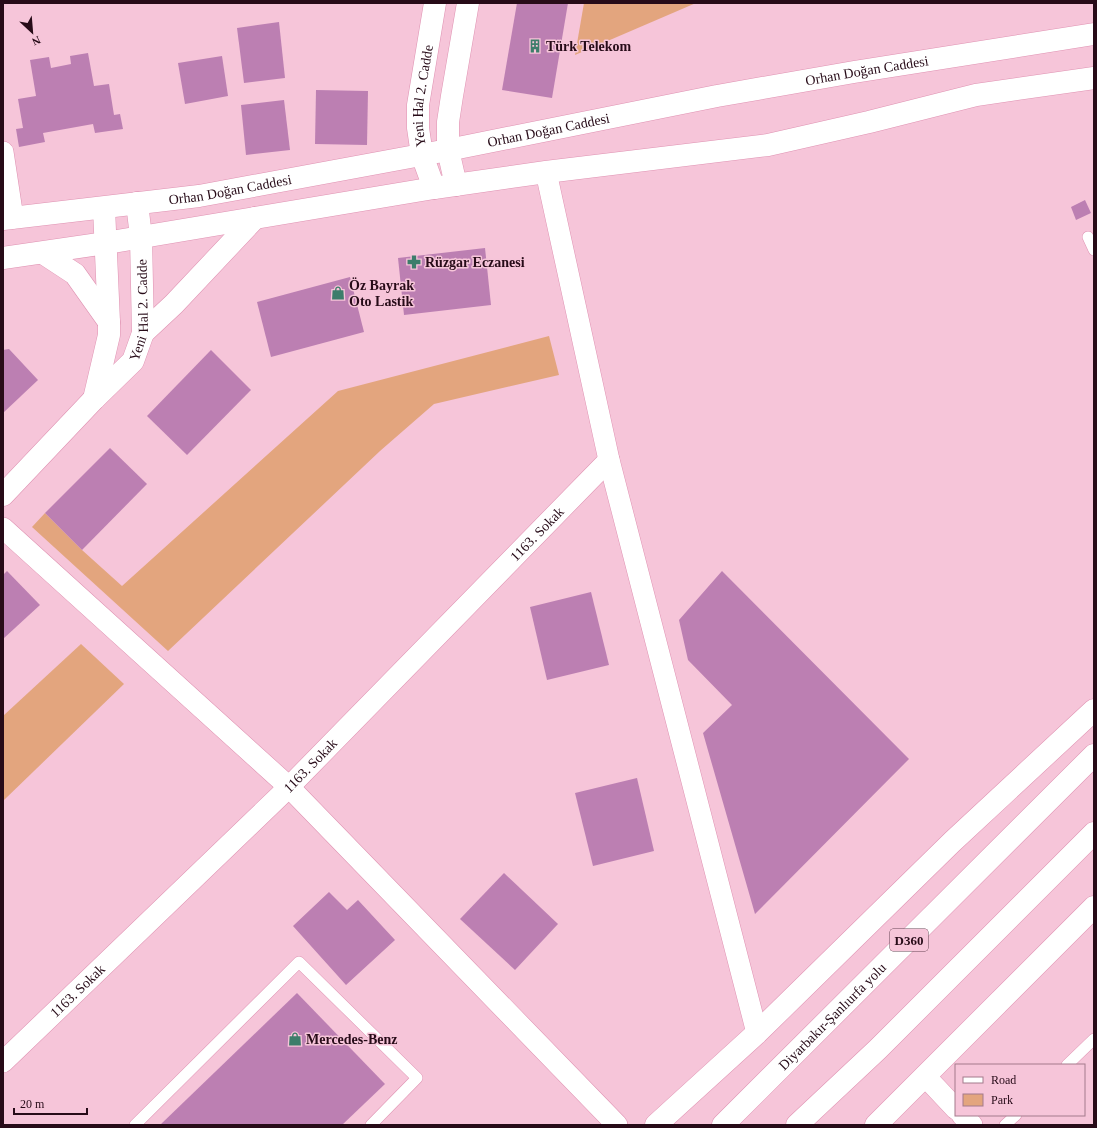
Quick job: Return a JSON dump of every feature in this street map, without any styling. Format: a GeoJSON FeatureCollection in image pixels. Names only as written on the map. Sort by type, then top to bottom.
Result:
{"type":"FeatureCollection","features":[{"type":"Feature","properties":{"kind":"main road","name":"Yeni Hal 2. Cadde"},"geometry":{"type":"LineString","coordinates":[[434,188],[422,155],[418,128],[418,105],[435,3]]}},
{"type":"Feature","properties":{"kind":"main road"},"geometry":{"type":"LineString","coordinates":[[456,185],[448,150],[448,122],[468,3]]}},
{"type":"Feature","properties":{"kind":"main road","name":"Orhan Doğan Caddesi"},"geometry":{"type":"LineString","coordinates":[[8,219],[199,196],[448,150],[717,96],[1094,34]]}},
{"type":"Feature","properties":{"kind":"main road"},"geometry":{"type":"LineString","coordinates":[[3,258],[106,243],[434,188],[546,172],[768,145],[869,122],[976,95],[1094,78]]}},
{"type":"Feature","properties":{"kind":"main road","name":"Yeni Hal 2. Cadde"},"geometry":{"type":"LineString","coordinates":[[3,495],[94,399],[133,361],[143,333],[141,237],[137,203]]}},
{"type":"Feature","properties":{"kind":"main road","name":"Yeni Hal 2. Cadde"},"geometry":{"type":"LineString","coordinates":[[94,399],[109,335],[110,322],[104,208]]}},
{"type":"Feature","properties":{"kind":"main road"},"geometry":{"type":"LineString","coordinates":[[143,333],[174,304],[255,218]]}},
{"type":"Feature","properties":{"kind":"main road"},"geometry":{"type":"LineString","coordinates":[[43,253],[75,274],[110,322]]}},
{"type":"Feature","properties":{"kind":"main road"},"geometry":{"type":"LineString","coordinates":[[656,1125],[757,1033],[952,842],[1094,710]]}},
{"type":"Feature","properties":{"kind":"main road","name":"Diyarbakır-Şanlıurfa yolu"},"geometry":{"type":"LineString","coordinates":[[723,1125],[1094,755]]}},
{"type":"Feature","properties":{"kind":"main road"},"geometry":{"type":"LineString","coordinates":[[797,1125],[884,1043],[1094,833]]}},
{"type":"Feature","properties":{"kind":"main road"},"geometry":{"type":"LineString","coordinates":[[876,1125],[1094,907]]}},
{"type":"Feature","properties":{"kind":"street"},"geometry":{"type":"LineString","coordinates":[[3,152],[8,219]]}},
{"type":"Feature","properties":{"kind":"street"},"geometry":{"type":"LineString","coordinates":[[546,172],[609,460],[757,1033]]}},
{"type":"Feature","properties":{"kind":"street","name":"1163. Sokak"},"geometry":{"type":"LineString","coordinates":[[3,1062],[289,787],[609,460]]}},
{"type":"Feature","properties":{"kind":"street"},"geometry":{"type":"LineString","coordinates":[[3,528],[289,787],[617,1125]]}},
{"type":"Feature","properties":{"kind":"street"},"geometry":{"type":"LineString","coordinates":[[925,1076],[955,1108]]}},
{"type":"Feature","properties":{"kind":"street"},"geometry":{"type":"LineString","coordinates":[[963,1116],[972,1125]]}},
{"type":"Feature","properties":{"kind":"lane"},"geometry":{"type":"LineString","coordinates":[[1088,237],[1094,250]]}},
{"type":"Feature","properties":{"kind":"lane"},"geometry":{"type":"LineString","coordinates":[[135,1125],[299,962],[417,1078],[371,1125]]}},
{"type":"Feature","properties":{"kind":"lane"},"geometry":{"type":"LineString","coordinates":[[1068,1064],[1094,1039]]}},
{"type":"Feature","properties":{"kind":"lane"},"geometry":{"type":"LineString","coordinates":[[1005,1125],[1015,1116]]}},
{"type":"Feature","properties":{"kind":"green space"},"geometry":{"type":"Polygon","coordinates":[[[584,3],[696,3],[575,55],[584,3]]]}},
{"type":"Feature","properties":{"kind":"green space"},"geometry":{"type":"Polygon","coordinates":[[[549,336],[559,375],[434,404],[380,451],[168,651],[32,527],[45,513],[82,550],[122,586],[338,391],[549,336]]]}},
{"type":"Feature","properties":{"kind":"green space"},"geometry":{"type":"Polygon","coordinates":[[[81,644],[124,684],[3,801],[3,716],[81,644]]]}},
{"type":"Feature","properties":{"kind":"building","name":"Türk Telekom"},"geometry":{"type":"Polygon","coordinates":[[[517,3],[568,3],[552,98],[502,90],[517,3]]]}},
{"type":"Feature","properties":{"kind":"building"},"geometry":{"type":"Polygon","coordinates":[[[279,22],[285,78],[244,83],[237,28],[279,22]]]}},
{"type":"Feature","properties":{"kind":"building"},"geometry":{"type":"Polygon","coordinates":[[[88,53],[94,86],[109,84],[114,115],[120,114],[123,129],[95,133],[93,124],[43,133],[45,142],[19,147],[16,129],[23,128],[18,99],[36,96],[30,60],[49,57],[51,68],[71,64],[70,56],[88,53]]]}},
{"type":"Feature","properties":{"kind":"building"},"geometry":{"type":"Polygon","coordinates":[[[222,56],[228,96],[185,104],[178,63],[222,56]]]}},
{"type":"Feature","properties":{"kind":"building"},"geometry":{"type":"Polygon","coordinates":[[[316,90],[368,91],[367,145],[315,144],[316,90]]]}},
{"type":"Feature","properties":{"kind":"building"},"geometry":{"type":"Polygon","coordinates":[[[284,100],[290,150],[246,155],[241,105],[284,100]]]}},
{"type":"Feature","properties":{"kind":"building"},"geometry":{"type":"Polygon","coordinates":[[[1085,200],[1091,213],[1076,220],[1071,207],[1085,200]]]}},
{"type":"Feature","properties":{"kind":"building"},"geometry":{"type":"Polygon","coordinates":[[[485,248],[491,305],[404,315],[398,258],[485,248]]]}},
{"type":"Feature","properties":{"kind":"building"},"geometry":{"type":"Polygon","coordinates":[[[350,277],[364,332],[271,357],[257,302],[350,277]]]}},
{"type":"Feature","properties":{"kind":"building"},"geometry":{"type":"Polygon","coordinates":[[[9,349],[38,380],[3,413],[3,350],[9,349]]]}},
{"type":"Feature","properties":{"kind":"building"},"geometry":{"type":"Polygon","coordinates":[[[211,350],[251,390],[187,455],[147,416],[211,350]]]}},
{"type":"Feature","properties":{"kind":"building"},"geometry":{"type":"Polygon","coordinates":[[[110,448],[147,484],[82,550],[45,513],[110,448]]]}},
{"type":"Feature","properties":{"kind":"building"},"geometry":{"type":"Polygon","coordinates":[[[7,571],[40,605],[3,639],[3,575],[7,571]]]}},
{"type":"Feature","properties":{"kind":"building"},"geometry":{"type":"Polygon","coordinates":[[[722,571],[909,759],[755,914],[703,733],[732,705],[688,660],[679,620],[722,571]]]}},
{"type":"Feature","properties":{"kind":"building"},"geometry":{"type":"Polygon","coordinates":[[[591,592],[609,665],[547,680],[530,607],[591,592]]]}},
{"type":"Feature","properties":{"kind":"building"},"geometry":{"type":"Polygon","coordinates":[[[637,778],[654,851],[593,866],[575,793],[637,778]]]}},
{"type":"Feature","properties":{"kind":"building"},"geometry":{"type":"Polygon","coordinates":[[[504,873],[558,924],[515,970],[460,919],[504,873]]]}},
{"type":"Feature","properties":{"kind":"building"},"geometry":{"type":"Polygon","coordinates":[[[329,892],[347,910],[358,900],[395,940],[346,985],[293,926],[329,892]]]}},
{"type":"Feature","properties":{"kind":"building","name":"Mercedes-Benz"},"geometry":{"type":"Polygon","coordinates":[[[297,993],[385,1084],[342,1125],[160,1125],[297,993]]]}},
{"type":"Feature","properties":{"kind":"place","name":"Türk Telekom"},"geometry":{"type":"Point","coordinates":[535,46]}},
{"type":"Feature","properties":{"kind":"place","name":"Rüzgar Eczanesi"},"geometry":{"type":"Point","coordinates":[414,262]}},
{"type":"Feature","properties":{"kind":"place","name":"Öz Bayrak Oto Lastik"},"geometry":{"type":"Point","coordinates":[338,293]}},
{"type":"Feature","properties":{"kind":"place","name":"Mercedes-Benz"},"geometry":{"type":"Point","coordinates":[295,1039]}}]}
